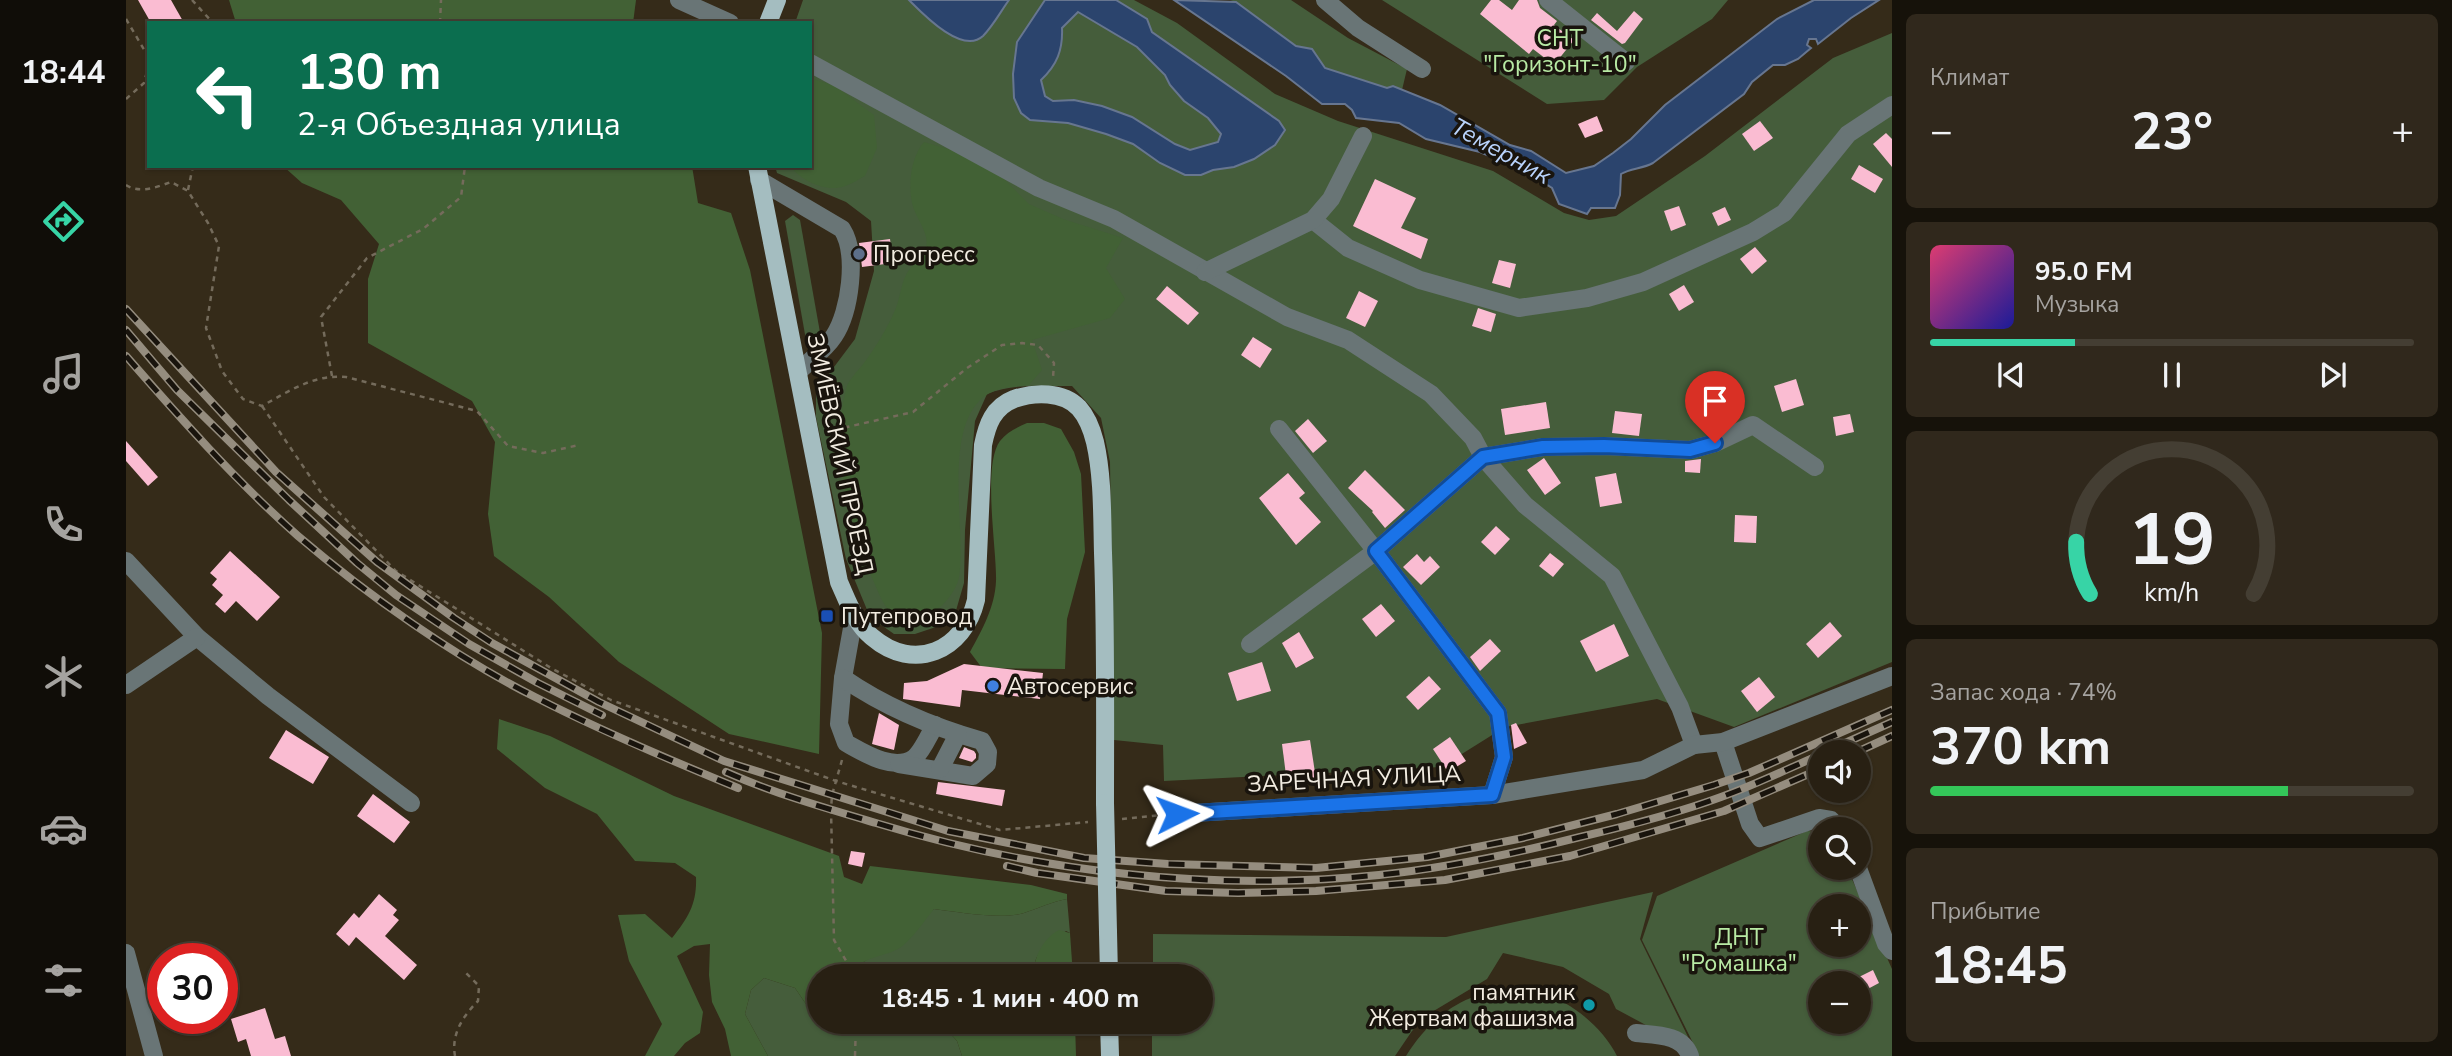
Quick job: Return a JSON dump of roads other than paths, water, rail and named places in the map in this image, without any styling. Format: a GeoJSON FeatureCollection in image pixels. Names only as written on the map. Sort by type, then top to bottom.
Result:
{"type":"FeatureCollection","features":[{"type":"Feature","properties":{"kind":"main road"},"geometry":{"type":"LineString","coordinates":[[769,21],[777,0]]}},
{"type":"Feature","properties":{"kind":"main road","name":"ЗМИЁВСКИЙ ПРОЕЗД"},"geometry":{"type":"LineString","coordinates":[[758,173],[839,582],[854,617],[884,646],[912,654],[942,649],[963,632],[972,618],[976,600],[983,445],[987,425],[996,411],[1007,402],[1023,396],[1052,395],[1066,399],[1079,408],[1088,423],[1095,442],[1099,471],[1104,580],[1108,964]]}},
{"type":"Feature","properties":{"kind":"main road"},"geometry":{"type":"LineString","coordinates":[[1109,1034],[1110,1056]]}},
{"type":"Feature","properties":{"kind":"street"},"geometry":{"type":"LineString","coordinates":[[679,0],[726,21]]}},
{"type":"Feature","properties":{"kind":"street"},"geometry":{"type":"LineString","coordinates":[[1325,0],[1358,28],[1422,69]]}},
{"type":"Feature","properties":{"kind":"street"},"geometry":{"type":"LineString","coordinates":[[1548,0],[1626,62]]}},
{"type":"Feature","properties":{"kind":"street"},"geometry":{"type":"LineString","coordinates":[[812,64],[1039,188],[1114,219],[1287,317],[1348,340],[1431,394],[1473,438],[1483,457],[1525,505],[1612,576],[1680,707],[1694,745]]}},
{"type":"Feature","properties":{"kind":"street"},"geometry":{"type":"LineString","coordinates":[[1313,220],[1348,248],[1420,279],[1519,308],[1587,298],[1643,282],[1753,232],[1784,213],[1848,134],[1892,105]]}},
{"type":"Feature","properties":{"kind":"street"},"geometry":{"type":"LineString","coordinates":[[1205,272],[1313,220],[1331,199],[1363,135]]}},
{"type":"Feature","properties":{"kind":"street"},"geometry":{"type":"LineString","coordinates":[[758,173],[842,229],[846,236],[852,286],[836,334],[798,372]]}},
{"type":"Feature","properties":{"kind":"street"},"geometry":{"type":"LineString","coordinates":[[1250,644],[1376,551],[1483,457],[1543,447],[1604,446],[1690,450],[1715,443],[1753,425],[1815,467]]}},
{"type":"Feature","properties":{"kind":"street"},"geometry":{"type":"LineString","coordinates":[[1279,429],[1376,551],[1498,713],[1504,757],[1492,795]]}},
{"type":"Feature","properties":{"kind":"street"},"geometry":{"type":"LineString","coordinates":[[126,561],[197,637],[268,696],[411,803]]}},
{"type":"Feature","properties":{"kind":"street"},"geometry":{"type":"LineString","coordinates":[[843,678],[868,695],[935,725],[982,741],[988,752],[984,769],[973,776],[899,764],[869,756],[846,743],[839,724],[843,678],[854,617]]}},
{"type":"Feature","properties":{"kind":"street"},"geometry":{"type":"LineString","coordinates":[[126,685],[197,637]]}},
{"type":"Feature","properties":{"kind":"street","name":"ЗАРЕЧНАЯ УЛИЦА"},"geometry":{"type":"LineString","coordinates":[[1177,814],[1492,795],[1643,770],[1694,745],[1723,741],[1892,676]]}},
{"type":"Feature","properties":{"kind":"street"},"geometry":{"type":"LineString","coordinates":[[899,764],[915,758],[935,725]]}},
{"type":"Feature","properties":{"kind":"street"},"geometry":{"type":"LineString","coordinates":[[940,769],[958,734]]}},
{"type":"Feature","properties":{"kind":"street"},"geometry":{"type":"LineString","coordinates":[[1723,741],[1750,824],[1759,838],[1808,822]]}},
{"type":"Feature","properties":{"kind":"street"},"geometry":{"type":"LineString","coordinates":[[1862,880],[1886,944],[1892,951]]}},
{"type":"Feature","properties":{"kind":"street"},"geometry":{"type":"LineString","coordinates":[[126,953],[154,1056]]}},
{"type":"Feature","properties":{"kind":"street"},"geometry":{"type":"LineString","coordinates":[[1636,1033],[1675,1038],[1690,1052],[1690,1056]]}},
{"type":"Feature","properties":{"kind":"water"},"geometry":{"type":"Polygon","coordinates":[[[909,0],[1009,0],[983,36],[965,40],[943,30],[909,0]]]}},
{"type":"Feature","properties":{"kind":"water"},"geometry":{"type":"Polygon","coordinates":[[[1045,0],[1116,0],[1147,19],[1152,32],[1279,121],[1285,130],[1275,145],[1254,159],[1201,175],[1185,175],[1160,163],[1133,144],[1068,123],[1030,120],[1021,113],[1014,98],[1013,74],[1017,42],[1045,0]],[[1078,12],[1062,28],[1058,57],[1041,80],[1045,96],[1053,101],[1074,100],[1102,106],[1132,117],[1175,144],[1190,150],[1218,142],[1221,134],[1208,118],[1184,101],[1165,75],[1137,47],[1078,12]]]}},
{"type":"Feature","properties":{"kind":"water","name":"Темерник"},"geometry":{"type":"Polygon","coordinates":[[[1174,0],[1236,2],[1296,46],[1312,49],[1325,68],[1387,88],[1393,86],[1440,105],[1510,145],[1531,151],[1566,173],[1594,166],[1613,153],[1665,105],[1777,19],[1814,0],[1879,0],[1818,44],[1816,39],[1809,39],[1807,45],[1811,48],[1798,59],[1785,65],[1773,65],[1752,82],[1744,94],[1653,163],[1621,174],[1620,195],[1615,208],[1591,208],[1587,214],[1559,204],[1552,188],[1528,173],[1480,152],[1426,139],[1399,123],[1356,118],[1345,104],[1322,104],[1286,76],[1174,0]]]}},
{"type":"Feature","properties":{"kind":"railway"},"geometry":{"type":"LineString","coordinates":[[126,309],[276,472],[377,562],[492,643],[599,702],[724,761],[948,831],[1084,858],[1168,864],[1316,868],[1427,857],[1523,838],[1714,785],[1749,773],[1892,710]]}},
{"type":"Feature","properties":{"kind":"railway"},"geometry":{"type":"LineString","coordinates":[[126,330],[177,390],[289,500],[396,595],[469,644],[602,715]]}},
{"type":"Feature","properties":{"kind":"railway"},"geometry":{"type":"LineString","coordinates":[[126,356],[209,449],[275,515],[324,558],[382,602],[443,644],[535,697],[661,756],[738,788]]}},
{"type":"Feature","properties":{"kind":"railway"},"geometry":{"type":"LineString","coordinates":[[1852,740],[1892,722]]}},
{"type":"Feature","properties":{"kind":"railway"},"geometry":{"type":"LineString","coordinates":[[1871,746],[1892,736]]}},
{"type":"Feature","properties":{"kind":"railway"},"geometry":{"type":"LineString","coordinates":[[726,772],[838,812],[937,840],[999,854],[1125,874],[1252,881],[1379,875],[1530,849],[1686,809],[1808,760]]}},
{"type":"Feature","properties":{"kind":"railway"},"geometry":{"type":"LineString","coordinates":[[1007,866],[1037,873],[1166,891],[1316,891],[1445,880],[1570,856],[1724,811],[1808,774]]}},
{"type":"Feature","properties":{"kind":"place","name":"Прогресс"},"geometry":{"type":"Point","coordinates":[859,254]}},
{"type":"Feature","properties":{"kind":"place","name":"Путепровод"},"geometry":{"type":"Point","coordinates":[827,616]}},
{"type":"Feature","properties":{"kind":"place","name":"Автосервис"},"geometry":{"type":"Point","coordinates":[993,686]}},
{"type":"Feature","properties":{"kind":"place","name":"памятник Жертвам фашизма"},"geometry":{"type":"Point","coordinates":[1589,1005]}},
{"type":"Feature","properties":{"kind":"park label","name":"СНТ \"Горизонт-10\""},"geometry":{"type":"Point","coordinates":[1560,51]}},
{"type":"Feature","properties":{"kind":"park label","name":"ДНТ \"Ромашка\""},"geometry":{"type":"Point","coordinates":[1739,950]}}]}
